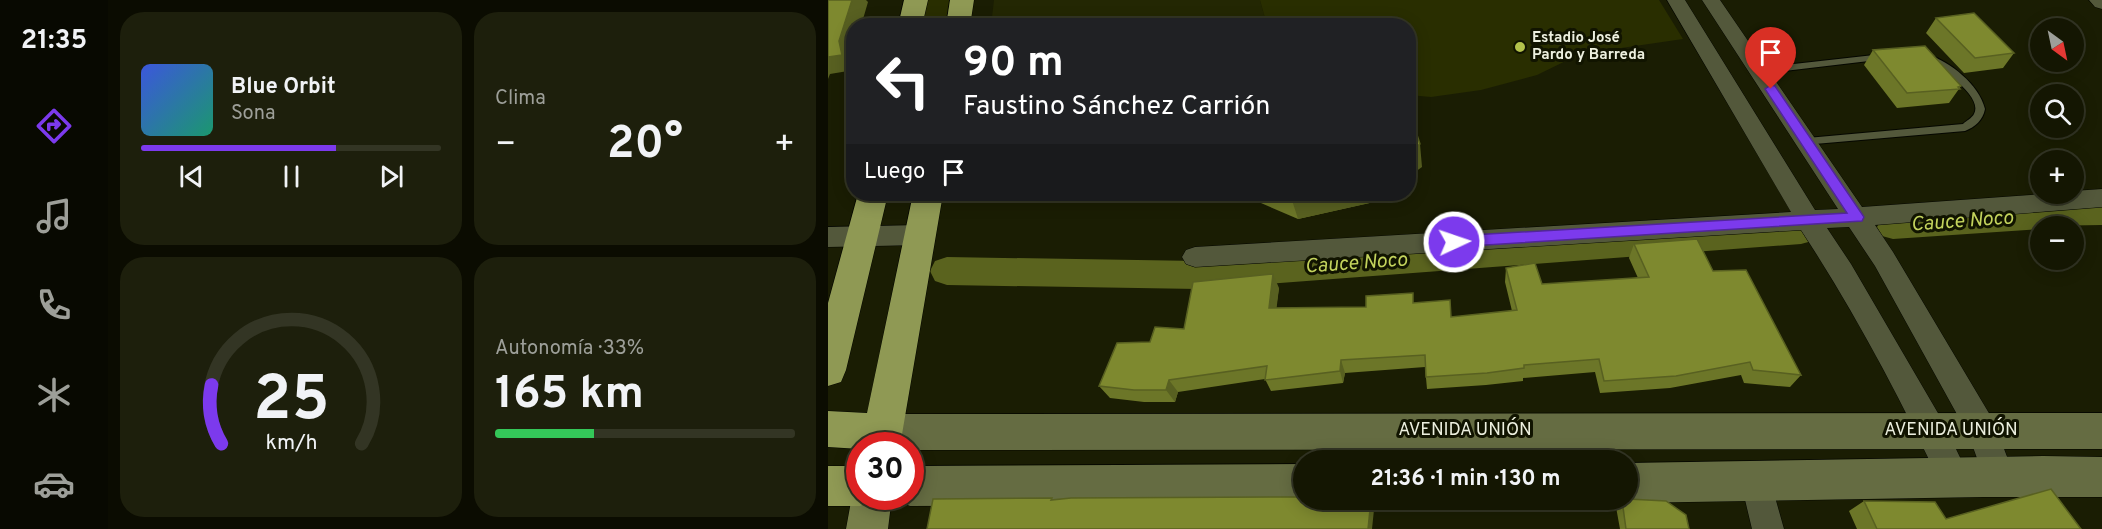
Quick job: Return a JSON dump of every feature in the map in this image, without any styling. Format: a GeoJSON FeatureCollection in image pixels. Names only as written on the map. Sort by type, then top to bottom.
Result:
{"type":"FeatureCollection","features":[{"type":"Feature","properties":{"kind":"highway"},"geometry":{"type":"LineString","coordinates":[[912,18],[916,0]]}},
{"type":"Feature","properties":{"kind":"highway"},"geometry":{"type":"LineString","coordinates":[[959,18],[962,0]]}},
{"type":"Feature","properties":{"kind":"highway"},"geometry":{"type":"LineString","coordinates":[[828,370],[871,201]]}},
{"type":"Feature","properties":{"kind":"highway"},"geometry":{"type":"LineString","coordinates":[[882,432],[927,201]]}},
{"type":"Feature","properties":{"kind":"highway","name":"AVENIDA UNIÓN"},"geometry":{"type":"LineString","coordinates":[[828,429],[846,432]]}},
{"type":"Feature","properties":{"kind":"highway"},"geometry":{"type":"LineString","coordinates":[[828,486],[846,486]]}},
{"type":"Feature","properties":{"kind":"main road","name":"AVENIDA UNIÓN"},"geometry":{"type":"LineString","coordinates":[[924,439],[1931,430],[2102,431]]}},
{"type":"Feature","properties":{"kind":"main road"},"geometry":{"type":"LineString","coordinates":[[1638,483],[1757,483],[1998,475],[2102,477]]}},
{"type":"Feature","properties":{"kind":"main road"},"geometry":{"type":"LineString","coordinates":[[924,486],[1293,484]]}},
{"type":"Feature","properties":{"kind":"main road"},"geometry":{"type":"LineString","coordinates":[[867,529],[870,510]]}},
{"type":"Feature","properties":{"kind":"street"},"geometry":{"type":"LineString","coordinates":[[1676,0],[1808,220],[1842,271],[1931,430],[1953,476]]}},
{"type":"Feature","properties":{"kind":"street"},"geometry":{"type":"LineString","coordinates":[[1711,0],[1884,259],[1982,430],[1998,475]]}},
{"type":"Feature","properties":{"kind":"street"},"geometry":{"type":"LineString","coordinates":[[2098,0],[2102,3]]}},
{"type":"Feature","properties":{"kind":"street"},"geometry":{"type":"LineString","coordinates":[[1195,257],[1857,217],[2102,198]]}},
{"type":"Feature","properties":{"kind":"street"},"geometry":{"type":"LineString","coordinates":[[828,237],[920,235]]}},
{"type":"Feature","properties":{"kind":"street"},"geometry":{"type":"LineString","coordinates":[[1757,483],[1768,529]]}},
{"type":"Feature","properties":{"kind":"lane"},"geometry":{"type":"LineString","coordinates":[[1759,71],[1896,56]]}},
{"type":"Feature","properties":{"kind":"lane"},"geometry":{"type":"LineString","coordinates":[[1807,142],[1965,126],[1977,119],[1980,110],[1976,99],[1953,72],[1942,63],[1916,56]]}},
{"type":"Feature","properties":{"kind":"shaded area"},"geometry":{"type":"Polygon","coordinates":[[[917,0],[961,0],[958,18],[913,18],[917,0]]]}},
{"type":"Feature","properties":{"kind":"shaded area"},"geometry":{"type":"Polygon","coordinates":[[[994,0],[1260,0],[1265,18],[992,18],[994,0]]]}},
{"type":"Feature","properties":{"kind":"shaded area","name":"Estadio José Pardo y Barreda"},"geometry":{"type":"Polygon","coordinates":[[[1260,0],[1659,0],[1683,39],[1580,54],[1537,75],[1481,90],[1431,97],[1416,96],[1416,18],[1265,18],[1260,0]]]}},
{"type":"Feature","properties":{"kind":"building"},"geometry":{"type":"Polygon","coordinates":[[[828,0],[852,0],[839,41],[842,55],[828,57],[828,0]]]}},
{"type":"Feature","properties":{"kind":"building"},"geometry":{"type":"Polygon","coordinates":[[[1974,13],[2014,53],[1975,58],[1936,18],[1974,13]]]}},
{"type":"Feature","properties":{"kind":"building"},"geometry":{"type":"Polygon","coordinates":[[[1925,46],[1961,86],[1958,87],[1960,89],[1907,93],[1873,50],[1925,46]]]}},
{"type":"Feature","properties":{"kind":"building"},"geometry":{"type":"Polygon","coordinates":[[[1416,132],[1420,144],[1416,147],[1416,132]]]}},
{"type":"Feature","properties":{"kind":"building"},"geometry":{"type":"Polygon","coordinates":[[[1697,239],[1713,271],[1746,270],[1801,375],[1753,370],[1750,362],[1676,376],[1604,381],[1599,359],[1524,365],[1524,368],[1487,373],[1426,377],[1425,355],[1341,360],[1340,371],[1265,380],[1267,366],[1169,380],[1166,390],[1134,390],[1099,386],[1117,343],[1150,342],[1155,327],[1184,329],[1193,282],[1273,274],[1269,308],[1366,307],[1366,296],[1413,293],[1413,303],[1450,300],[1451,317],[1517,310],[1506,268],[1535,263],[1542,284],[1649,277],[1634,244],[1697,239]]]}},
{"type":"Feature","properties":{"kind":"building"},"geometry":{"type":"Polygon","coordinates":[[[2051,489],[2081,529],[1877,529],[1864,501],[1935,502],[1946,519],[2051,489]]]}},
{"type":"Feature","properties":{"kind":"building"},"geometry":{"type":"Polygon","coordinates":[[[1293,497],[1293,510],[1370,510],[1368,529],[927,529],[933,499],[1052,498],[1051,500],[1293,497]]]}},
{"type":"Feature","properties":{"kind":"building"},"geometry":{"type":"Polygon","coordinates":[[[1638,500],[1666,501],[1686,515],[1689,529],[1626,529],[1623,510],[1638,510],[1638,500]]]}},
{"type":"Feature","properties":{"kind":"waterway","name":"Cauce Noco"},"geometry":{"type":"LineString","coordinates":[[1893,227],[2102,213]]}},
{"type":"Feature","properties":{"kind":"waterway","name":"Cauce Noco"},"geometry":{"type":"LineString","coordinates":[[947,271],[1198,275],[1801,232]]}},
{"type":"Feature","properties":{"kind":"place","name":"Estadio José Pardo y Barreda"},"geometry":{"type":"Point","coordinates":[1520,47]}},
{"type":"Feature","properties":{"kind":"route"},"geometry":{"type":"LineString","coordinates":[[1454,242],[1857,217],[1771,89]]}}]}
